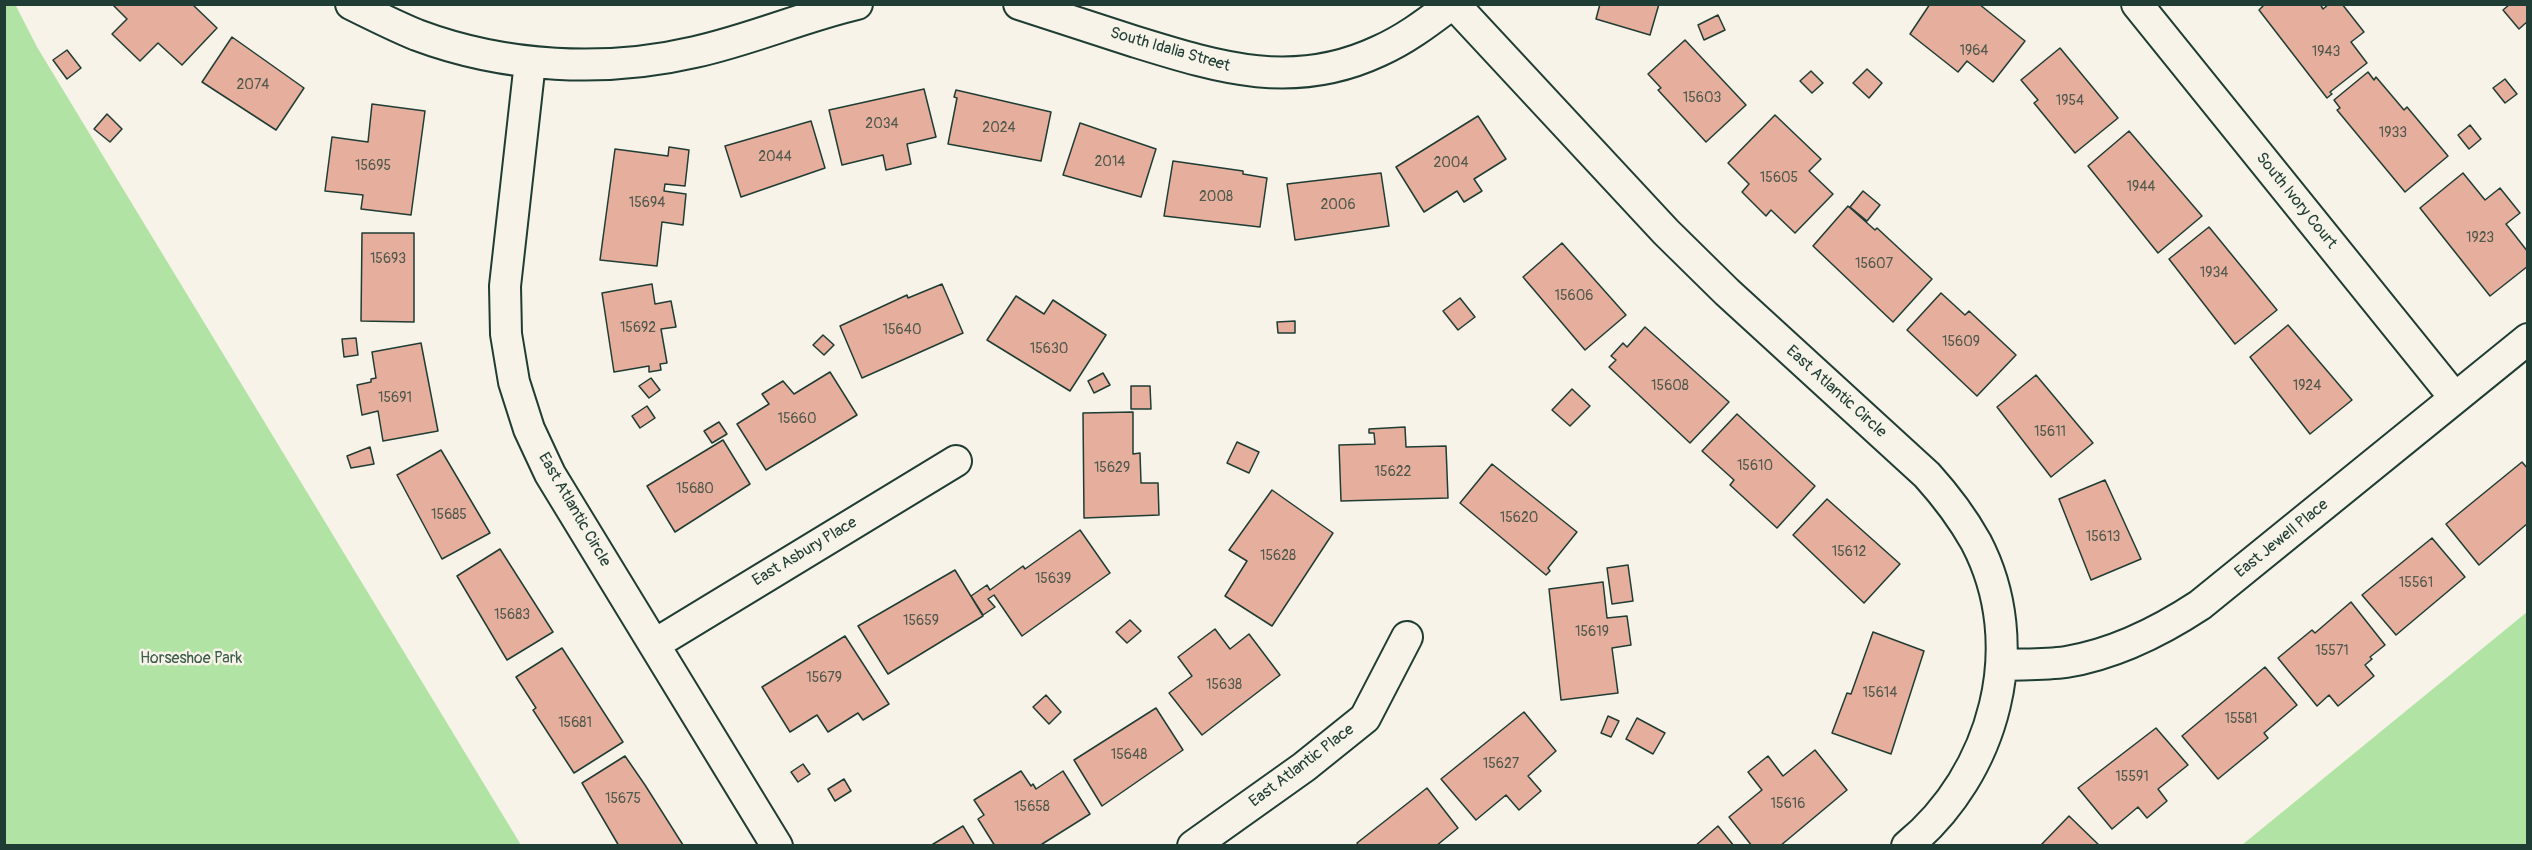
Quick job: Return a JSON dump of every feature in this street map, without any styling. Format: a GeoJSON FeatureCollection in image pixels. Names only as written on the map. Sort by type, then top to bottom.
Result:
{"type":"FeatureCollection","features":[{"type":"Feature","properties":{"kind":"street"},"geometry":{"type":"LineString","coordinates":[[351,4],[417,35],[471,51],[530,62],[585,65],[641,62],[686,54],[857,4]]}},
{"type":"Feature","properties":{"kind":"street","name":"South Idalia Street"},"geometry":{"type":"LineString","coordinates":[[1019,4],[1212,66],[1254,73],[1296,72],[1337,66],[1378,52],[1415,33],[1453,4]]}},
{"type":"Feature","properties":{"kind":"street","name":"East Atlantic Circle"},"geometry":{"type":"LineString","coordinates":[[1453,4],[1666,232],[1727,292],[1928,476],[1955,507],[1977,543],[1992,582],[2001,624],[2001,665],[1997,700],[1985,740],[1967,778],[1942,812],[1906,846]]}},
{"type":"Feature","properties":{"kind":"street","name":"South Ivory Court"},"geometry":{"type":"LineString","coordinates":[[2137,4],[2455,398]]}},
{"type":"Feature","properties":{"kind":"street","name":"East Atlantic Circle"},"geometry":{"type":"LineString","coordinates":[[530,62],[505,286],[506,334],[514,382],[530,429],[550,474],[777,846]]}},
{"type":"Feature","properties":{"kind":"street","name":"East Jewell Place"},"geometry":{"type":"LineString","coordinates":[[2001,665],[2064,662],[2106,653],[2165,628],[2200,605],[2528,339]]}},
{"type":"Feature","properties":{"kind":"street","name":"East Asbury Place"},"geometry":{"type":"LineString","coordinates":[[655,644],[956,460]]}},
{"type":"Feature","properties":{"kind":"street","name":"East Atlantic Place"},"geometry":{"type":"LineString","coordinates":[[1193,846],[1304,767],[1365,718],[1407,638]]}},
{"type":"Feature","properties":{"kind":"green space","name":"Horseshoe Park"},"geometry":{"type":"Polygon","coordinates":[[[15,4],[37,47],[521,845],[5,845],[4,5],[15,4]]]}},
{"type":"Feature","properties":{"kind":"green space"},"geometry":{"type":"Polygon","coordinates":[[[2527,612],[2527,845],[2242,845],[2527,612]]]}},
{"type":"Feature","properties":{"kind":"building"},"geometry":{"type":"Polygon","coordinates":[[[112,4],[192,4],[217,28],[182,65],[158,43],[140,61],[112,34],[127,19],[112,4]]]}},
{"type":"Feature","properties":{"kind":"building"},"geometry":{"type":"Polygon","coordinates":[[[1600,4],[1659,4],[1650,35],[1596,19],[1600,4]]]}},
{"type":"Feature","properties":{"kind":"building"},"geometry":{"type":"Polygon","coordinates":[[[1930,4],[1979,4],[2025,41],[1993,82],[1967,61],[1958,72],[1910,34],[1930,4]]]}},
{"type":"Feature","properties":{"kind":"building"},"geometry":{"type":"Polygon","coordinates":[[[2265,4],[2320,4],[2323,9],[2329,4],[2342,4],[2364,32],[2351,42],[2367,63],[2330,92],[2332,94],[2327,98],[2259,10],[2265,4]]]}},
{"type":"Feature","properties":{"kind":"building"},"geometry":{"type":"Polygon","coordinates":[[[2510,4],[2528,4],[2528,21],[2519,29],[2503,10],[2510,4]]]}},
{"type":"Feature","properties":{"kind":"building"},"geometry":{"type":"Polygon","coordinates":[[[1718,15],[1725,30],[1704,40],[1698,25],[1718,15]]]}},
{"type":"Feature","properties":{"kind":"building"},"geometry":{"type":"Polygon","coordinates":[[[232,37],[304,88],[276,130],[202,82],[232,37]]]}},
{"type":"Feature","properties":{"kind":"building"},"geometry":{"type":"Polygon","coordinates":[[[1685,40],[1746,105],[1706,142],[1658,90],[1661,88],[1648,74],[1685,40]]]}},
{"type":"Feature","properties":{"kind":"building"},"geometry":{"type":"Polygon","coordinates":[[[2060,48],[2118,118],[2075,153],[2034,103],[2038,100],[2021,80],[2060,48]]]}},
{"type":"Feature","properties":{"kind":"building"},"geometry":{"type":"Polygon","coordinates":[[[67,50],[81,68],[67,79],[53,60],[67,50]]]}},
{"type":"Feature","properties":{"kind":"building"},"geometry":{"type":"Polygon","coordinates":[[[1867,69],[1882,83],[1869,98],[1853,83],[1867,69]]]}},
{"type":"Feature","properties":{"kind":"building"},"geometry":{"type":"Polygon","coordinates":[[[1811,71],[1823,83],[1812,93],[1800,81],[1811,71]]]}},
{"type":"Feature","properties":{"kind":"building"},"geometry":{"type":"Polygon","coordinates":[[[2368,72],[2374,80],[2376,77],[2404,110],[2407,107],[2448,156],[2405,192],[2337,110],[2340,108],[2334,100],[2368,72]]]}},
{"type":"Feature","properties":{"kind":"building"},"geometry":{"type":"Polygon","coordinates":[[[2505,79],[2517,94],[2505,103],[2493,88],[2505,79]]]}},
{"type":"Feature","properties":{"kind":"building"},"geometry":{"type":"Polygon","coordinates":[[[924,89],[936,137],[907,144],[911,164],[886,170],[883,155],[842,165],[829,110],[924,89]]]}},
{"type":"Feature","properties":{"kind":"building"},"geometry":{"type":"Polygon","coordinates":[[[956,90],[1051,112],[1041,161],[948,144],[957,98],[954,97],[956,90]]]}},
{"type":"Feature","properties":{"kind":"building"},"geometry":{"type":"Polygon","coordinates":[[[372,104],[425,111],[411,215],[361,209],[363,195],[325,191],[332,137],[368,142],[372,104]]]}},
{"type":"Feature","properties":{"kind":"building"},"geometry":{"type":"Polygon","coordinates":[[[107,114],[122,129],[110,142],[94,129],[107,114]]]}},
{"type":"Feature","properties":{"kind":"building"},"geometry":{"type":"Polygon","coordinates":[[[1775,115],[1821,159],[1809,171],[1833,194],[1795,233],[1771,210],[1766,216],[1742,192],[1749,184],[1728,163],[1775,115]]]}},
{"type":"Feature","properties":{"kind":"building"},"geometry":{"type":"Polygon","coordinates":[[[1478,116],[1506,159],[1474,179],[1482,191],[1464,202],[1457,191],[1424,212],[1396,167],[1478,116]]]}},
{"type":"Feature","properties":{"kind":"building"},"geometry":{"type":"Polygon","coordinates":[[[811,121],[825,168],[741,197],[725,146],[811,121]]]}},
{"type":"Feature","properties":{"kind":"building"},"geometry":{"type":"Polygon","coordinates":[[[1080,123],[1156,149],[1141,197],[1063,175],[1080,123]]]}},
{"type":"Feature","properties":{"kind":"building"},"geometry":{"type":"Polygon","coordinates":[[[2470,125],[2481,139],[2469,149],[2458,135],[2470,125]]]}},
{"type":"Feature","properties":{"kind":"building"},"geometry":{"type":"Polygon","coordinates":[[[2129,131],[2202,216],[2158,253],[2088,166],[2129,131]]]}},
{"type":"Feature","properties":{"kind":"building"},"geometry":{"type":"Polygon","coordinates":[[[669,147],[689,150],[685,186],[665,184],[664,191],[686,194],[683,225],[662,222],[657,266],[600,260],[615,149],[668,156],[669,147]]]}},
{"type":"Feature","properties":{"kind":"building"},"geometry":{"type":"Polygon","coordinates":[[[1173,161],[1243,171],[1243,174],[1267,178],[1260,227],[1164,216],[1173,161]]]}},
{"type":"Feature","properties":{"kind":"building"},"geometry":{"type":"Polygon","coordinates":[[[1381,173],[1389,226],[1295,240],[1287,184],[1381,173]]]}},
{"type":"Feature","properties":{"kind":"building"},"geometry":{"type":"Polygon","coordinates":[[[2463,173],[2485,200],[2500,188],[2520,213],[2506,224],[2528,252],[2528,266],[2490,296],[2420,208],[2463,173]]]}},
{"type":"Feature","properties":{"kind":"building"},"geometry":{"type":"Polygon","coordinates":[[[1863,191],[1880,205],[1867,221],[1850,207],[1863,191]]]}},
{"type":"Feature","properties":{"kind":"building"},"geometry":{"type":"Polygon","coordinates":[[[1848,206],[1875,230],[1877,228],[1932,279],[1893,322],[1813,246],[1848,206]]]}},
{"type":"Feature","properties":{"kind":"building"},"geometry":{"type":"Polygon","coordinates":[[[2209,227],[2277,310],[2235,344],[2169,259],[2209,227]]]}},
{"type":"Feature","properties":{"kind":"building"},"geometry":{"type":"Polygon","coordinates":[[[362,233],[414,233],[414,322],[361,321],[362,233]]]}},
{"type":"Feature","properties":{"kind":"building"},"geometry":{"type":"Polygon","coordinates":[[[1562,243],[1626,315],[1585,350],[1523,277],[1562,243]]]}},
{"type":"Feature","properties":{"kind":"building"},"geometry":{"type":"Polygon","coordinates":[[[652,284],[655,304],[671,301],[676,327],[661,329],[667,363],[660,364],[661,370],[649,372],[649,366],[614,372],[602,293],[652,284]]]}},
{"type":"Feature","properties":{"kind":"building"},"geometry":{"type":"Polygon","coordinates":[[[942,284],[963,333],[862,378],[840,326],[907,295],[908,298],[942,284]]]}},
{"type":"Feature","properties":{"kind":"building"},"geometry":{"type":"Polygon","coordinates":[[[1941,293],[1965,315],[1969,311],[2016,355],[1977,396],[1907,330],[1941,293]]]}},
{"type":"Feature","properties":{"kind":"building"},"geometry":{"type":"Polygon","coordinates":[[[1016,296],[1044,314],[1053,300],[1106,335],[1070,391],[987,340],[1016,296]]]}},
{"type":"Feature","properties":{"kind":"building"},"geometry":{"type":"Polygon","coordinates":[[[1460,298],[1475,317],[1458,330],[1443,311],[1460,298]]]}},
{"type":"Feature","properties":{"kind":"building"},"geometry":{"type":"Polygon","coordinates":[[[1295,321],[1295,333],[1278,333],[1277,322],[1295,321]]]}},
{"type":"Feature","properties":{"kind":"building"},"geometry":{"type":"Polygon","coordinates":[[[2288,325],[2352,400],[2310,434],[2250,357],[2288,325]]]}},
{"type":"Feature","properties":{"kind":"building"},"geometry":{"type":"Polygon","coordinates":[[[1645,327],[1729,402],[1690,443],[1609,367],[1616,360],[1611,356],[1623,343],[1627,347],[1645,327]]]}},
{"type":"Feature","properties":{"kind":"building"},"geometry":{"type":"Polygon","coordinates":[[[823,335],[834,345],[824,355],[813,345],[823,335]]]}},
{"type":"Feature","properties":{"kind":"building"},"geometry":{"type":"Polygon","coordinates":[[[356,338],[358,355],[344,357],[342,339],[356,338]]]}},
{"type":"Feature","properties":{"kind":"building"},"geometry":{"type":"Polygon","coordinates":[[[421,343],[438,431],[383,441],[378,411],[362,415],[357,385],[371,382],[371,379],[376,378],[372,352],[421,343]]]}},
{"type":"Feature","properties":{"kind":"building"},"geometry":{"type":"Polygon","coordinates":[[[830,372],[857,415],[766,470],[737,424],[769,404],[762,394],[783,381],[794,394],[830,372]]]}},
{"type":"Feature","properties":{"kind":"building"},"geometry":{"type":"Polygon","coordinates":[[[1103,373],[1110,385],[1094,393],[1088,381],[1103,373]]]}},
{"type":"Feature","properties":{"kind":"building"},"geometry":{"type":"Polygon","coordinates":[[[2036,375],[2093,443],[2051,477],[1997,407],[2036,375]]]}},
{"type":"Feature","properties":{"kind":"building"},"geometry":{"type":"Polygon","coordinates":[[[651,378],[660,390],[649,398],[639,386],[651,378]]]}},
{"type":"Feature","properties":{"kind":"building"},"geometry":{"type":"Polygon","coordinates":[[[1131,386],[1150,386],[1151,409],[1131,409],[1131,386]]]}},
{"type":"Feature","properties":{"kind":"building"},"geometry":{"type":"Polygon","coordinates":[[[1572,389],[1590,406],[1570,426],[1552,410],[1572,389]]]}},
{"type":"Feature","properties":{"kind":"building"},"geometry":{"type":"Polygon","coordinates":[[[647,406],[655,418],[640,428],[632,416],[647,406]]]}},
{"type":"Feature","properties":{"kind":"building"},"geometry":{"type":"Polygon","coordinates":[[[1133,412],[1133,454],[1140,453],[1141,483],[1158,483],[1159,515],[1084,518],[1083,413],[1133,412]]]}},
{"type":"Feature","properties":{"kind":"building"},"geometry":{"type":"Polygon","coordinates":[[[1737,414],[1815,486],[1777,528],[1730,485],[1734,480],[1702,451],[1737,414]]]}},
{"type":"Feature","properties":{"kind":"building"},"geometry":{"type":"Polygon","coordinates":[[[719,422],[727,434],[712,443],[704,431],[719,422]]]}},
{"type":"Feature","properties":{"kind":"building"},"geometry":{"type":"Polygon","coordinates":[[[1405,427],[1406,447],[1446,446],[1448,498],[1341,501],[1339,445],[1375,444],[1374,433],[1369,433],[1369,429],[1405,427]]]}},
{"type":"Feature","properties":{"kind":"building"},"geometry":{"type":"Polygon","coordinates":[[[723,440],[750,484],[675,532],[647,486],[723,440]]]}},
{"type":"Feature","properties":{"kind":"building"},"geometry":{"type":"Polygon","coordinates":[[[1237,442],[1259,452],[1249,473],[1227,463],[1237,442]]]}},
{"type":"Feature","properties":{"kind":"building"},"geometry":{"type":"Polygon","coordinates":[[[370,447],[374,464],[351,468],[347,456],[370,447]]]}},
{"type":"Feature","properties":{"kind":"building"},"geometry":{"type":"Polygon","coordinates":[[[441,450],[490,533],[442,559],[397,475],[441,450]]]}},
{"type":"Feature","properties":{"kind":"building"},"geometry":{"type":"Polygon","coordinates":[[[2522,462],[2528,469],[2528,523],[2479,565],[2446,524],[2522,462]]]}},
{"type":"Feature","properties":{"kind":"building"},"geometry":{"type":"Polygon","coordinates":[[[1492,464],[1577,532],[1548,568],[1550,571],[1546,575],[1460,503],[1492,464]]]}},
{"type":"Feature","properties":{"kind":"building"},"geometry":{"type":"Polygon","coordinates":[[[2105,480],[2141,559],[2091,580],[2059,499],[2105,480]]]}},
{"type":"Feature","properties":{"kind":"building"},"geometry":{"type":"Polygon","coordinates":[[[1272,490],[1333,533],[1272,626],[1225,596],[1247,561],[1229,550],[1272,490]]]}},
{"type":"Feature","properties":{"kind":"building"},"geometry":{"type":"Polygon","coordinates":[[[1827,499],[1900,564],[1864,603],[1793,535],[1827,499]]]}},
{"type":"Feature","properties":{"kind":"building"},"geometry":{"type":"Polygon","coordinates":[[[1080,530],[1110,573],[1022,636],[994,595],[988,599],[995,607],[983,615],[971,596],[987,585],[990,590],[1023,566],[1025,569],[1080,530]]]}},
{"type":"Feature","properties":{"kind":"building"},"geometry":{"type":"Polygon","coordinates":[[[2432,538],[2465,577],[2396,635],[2362,595],[2432,538]]]}},
{"type":"Feature","properties":{"kind":"building"},"geometry":{"type":"Polygon","coordinates":[[[500,549],[553,632],[507,660],[457,576],[500,549]]]}},
{"type":"Feature","properties":{"kind":"building"},"geometry":{"type":"Polygon","coordinates":[[[1628,565],[1633,601],[1612,604],[1607,568],[1628,565]]]}},
{"type":"Feature","properties":{"kind":"building"},"geometry":{"type":"Polygon","coordinates":[[[955,570],[983,616],[888,674],[858,626],[955,570]]]}},
{"type":"Feature","properties":{"kind":"building"},"geometry":{"type":"Polygon","coordinates":[[[1603,582],[1607,618],[1627,616],[1631,645],[1612,648],[1618,693],[1561,700],[1549,589],[1603,582]]]}},
{"type":"Feature","properties":{"kind":"building"},"geometry":{"type":"Polygon","coordinates":[[[2351,602],[2385,645],[2370,657],[2372,659],[2365,665],[2374,676],[2338,706],[2329,695],[2317,706],[2278,658],[2312,630],[2315,633],[2351,602]]]}},
{"type":"Feature","properties":{"kind":"building"},"geometry":{"type":"Polygon","coordinates":[[[1130,620],[1141,631],[1127,643],[1116,632],[1130,620]]]}},
{"type":"Feature","properties":{"kind":"building"},"geometry":{"type":"Polygon","coordinates":[[[1215,629],[1230,649],[1249,634],[1280,675],[1202,735],[1169,693],[1192,676],[1178,657],[1215,629]]]}},
{"type":"Feature","properties":{"kind":"building"},"geometry":{"type":"Polygon","coordinates":[[[1873,632],[1924,651],[1891,754],[1832,733],[1847,693],[1851,694],[1873,632]]]}},
{"type":"Feature","properties":{"kind":"building"},"geometry":{"type":"Polygon","coordinates":[[[845,636],[889,704],[863,720],[858,713],[828,732],[817,715],[790,732],[762,687],[845,636]]]}},
{"type":"Feature","properties":{"kind":"building"},"geometry":{"type":"Polygon","coordinates":[[[562,648],[623,742],[574,773],[533,710],[536,708],[516,677],[562,648]]]}},
{"type":"Feature","properties":{"kind":"building"},"geometry":{"type":"Polygon","coordinates":[[[2265,667],[2297,705],[2264,733],[2268,738],[2218,779],[2182,736],[2265,667]]]}},
{"type":"Feature","properties":{"kind":"building"},"geometry":{"type":"Polygon","coordinates":[[[1046,695],[1061,712],[1049,724],[1033,707],[1046,695]]]}},
{"type":"Feature","properties":{"kind":"building"},"geometry":{"type":"Polygon","coordinates":[[[1156,708],[1183,750],[1102,806],[1074,760],[1156,708]]]}},
{"type":"Feature","properties":{"kind":"building"},"geometry":{"type":"Polygon","coordinates":[[[1524,712],[1556,751],[1528,776],[1541,791],[1519,810],[1506,795],[1476,820],[1441,779],[1524,712]]]}},
{"type":"Feature","properties":{"kind":"building"},"geometry":{"type":"Polygon","coordinates":[[[1608,716],[1619,721],[1611,737],[1601,733],[1608,716]]]}},
{"type":"Feature","properties":{"kind":"building"},"geometry":{"type":"Polygon","coordinates":[[[1637,718],[1665,733],[1653,754],[1626,739],[1637,718]]]}},
{"type":"Feature","properties":{"kind":"building"},"geometry":{"type":"Polygon","coordinates":[[[2156,728],[2188,765],[2158,789],[2167,801],[2147,818],[2138,807],[2112,829],[2078,788],[2156,728]]]}},
{"type":"Feature","properties":{"kind":"building"},"geometry":{"type":"Polygon","coordinates":[[[1815,750],[1847,790],[1780,846],[1752,846],[1729,817],[1762,790],[1748,772],[1768,756],[1783,776],[1815,750]]]}},
{"type":"Feature","properties":{"kind":"building"},"geometry":{"type":"Polygon","coordinates":[[[625,756],[683,845],[619,846],[582,783],[625,756]]]}},
{"type":"Feature","properties":{"kind":"building"},"geometry":{"type":"Polygon","coordinates":[[[803,764],[810,774],[798,782],[791,772],[803,764]]]}},
{"type":"Feature","properties":{"kind":"building"},"geometry":{"type":"Polygon","coordinates":[[[1021,771],[1031,786],[1033,784],[1036,789],[1063,771],[1090,814],[1039,846],[995,846],[978,819],[984,815],[974,800],[1021,771]]]}},
{"type":"Feature","properties":{"kind":"building"},"geometry":{"type":"Polygon","coordinates":[[[844,779],[851,791],[835,801],[828,789],[844,779]]]}},
{"type":"Feature","properties":{"kind":"building"},"geometry":{"type":"Polygon","coordinates":[[[1427,788],[1458,828],[1436,846],[1359,846],[1357,843],[1427,788]]]}},
{"type":"Feature","properties":{"kind":"building"},"geometry":{"type":"Polygon","coordinates":[[[2069,816],[2100,846],[2040,846],[2069,816]]]}},
{"type":"Feature","properties":{"kind":"building"},"geometry":{"type":"Polygon","coordinates":[[[963,826],[975,846],[930,846],[963,826]]]}},
{"type":"Feature","properties":{"kind":"building"},"geometry":{"type":"Polygon","coordinates":[[[1718,826],[1734,846],[1695,846],[1718,826]]]}}]}
